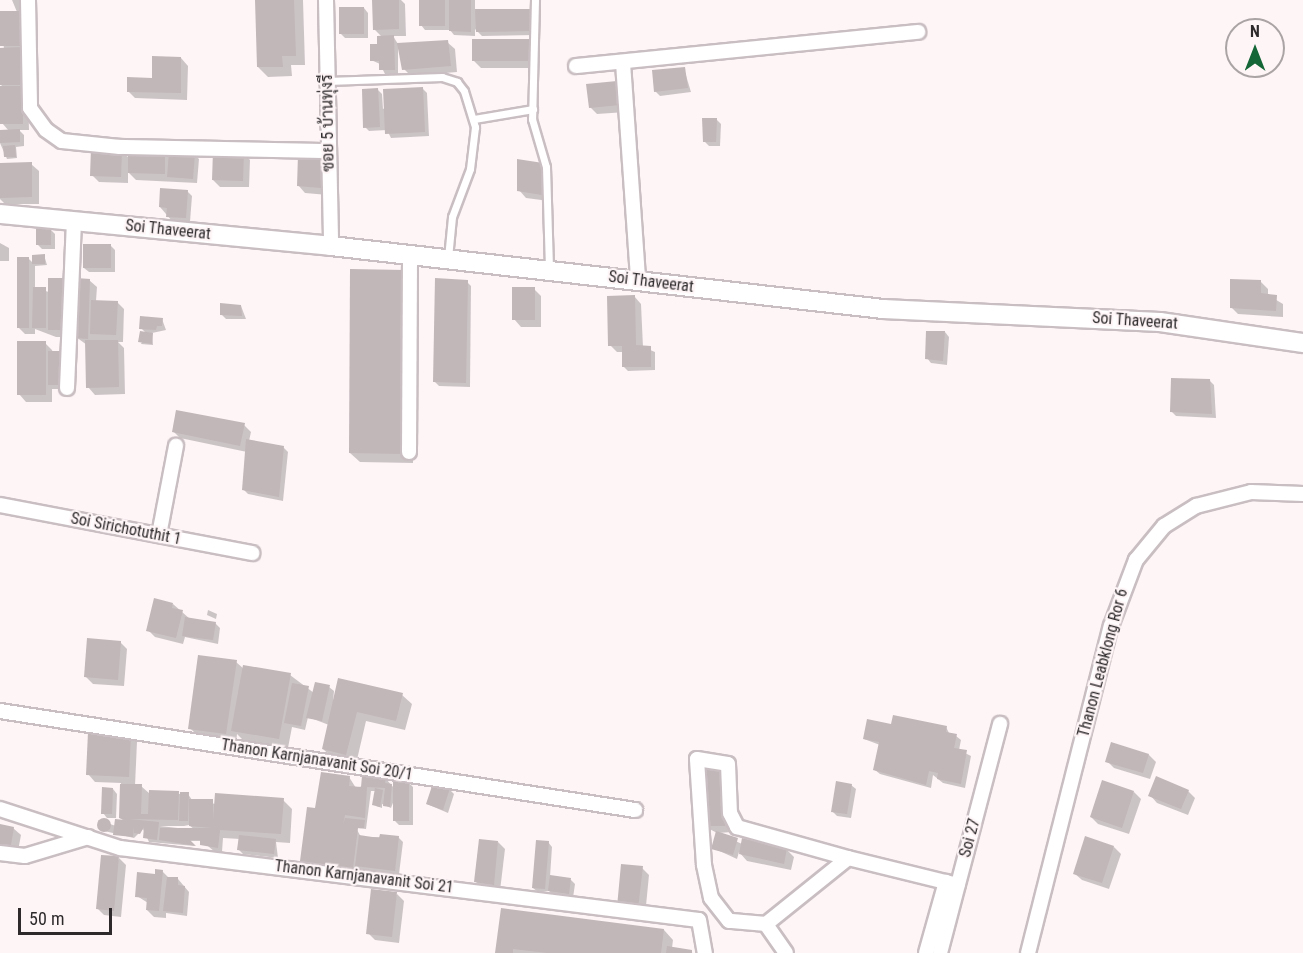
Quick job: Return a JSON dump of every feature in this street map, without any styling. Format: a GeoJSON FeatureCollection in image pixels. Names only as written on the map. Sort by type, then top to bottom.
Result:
{"type":"FeatureCollection","features":[{"type":"Feature","properties":{"kind":"street"},"geometry":{"type":"LineString","coordinates":[[27,0],[30,108],[46,130],[62,141],[120,147],[328,151]]}},
{"type":"Feature","properties":{"kind":"street","name":"ซอย 5 บ้านทุ่งรี"},"geometry":{"type":"LineString","coordinates":[[326,0],[331,246]]}},
{"type":"Feature","properties":{"kind":"street"},"geometry":{"type":"LineString","coordinates":[[576,66],[918,32]]}},
{"type":"Feature","properties":{"kind":"street"},"geometry":{"type":"LineString","coordinates":[[623,63],[638,280]]}},
{"type":"Feature","properties":{"kind":"street","name":"Soi Thaveerat"},"geometry":{"type":"LineString","coordinates":[[0,214],[331,246],[883,309],[1160,321],[1303,343]]}},
{"type":"Feature","properties":{"kind":"street"},"geometry":{"type":"LineString","coordinates":[[67,388],[74,221]]}},
{"type":"Feature","properties":{"kind":"street"},"geometry":{"type":"LineString","coordinates":[[409,452],[410,255]]}},
{"type":"Feature","properties":{"kind":"street"},"geometry":{"type":"LineString","coordinates":[[159,535],[176,446]]}},
{"type":"Feature","properties":{"kind":"street","name":"Thanon Leabklong Ror 6"},"geometry":{"type":"LineString","coordinates":[[1028,953],[1111,626],[1136,560],[1164,526],[1196,506],[1251,492],[1303,494]]}},
{"type":"Feature","properties":{"kind":"street","name":"Soi Sirichotuthit 1"},"geometry":{"type":"LineString","coordinates":[[0,505],[252,553]]}},
{"type":"Feature","properties":{"kind":"street","name":"Thanon Karnjanavanit Soi 20/1"},"geometry":{"type":"LineString","coordinates":[[0,711],[635,810]]}},
{"type":"Feature","properties":{"kind":"street","name":"Soi 27"},"geometry":{"type":"LineString","coordinates":[[940,953],[952,884],[1000,724]]}},
{"type":"Feature","properties":{"kind":"street"},"geometry":{"type":"LineString","coordinates":[[729,921],[711,898],[706,881],[697,759],[728,764],[730,813],[737,827],[952,884],[926,953]]}},
{"type":"Feature","properties":{"kind":"street","name":"Thanon Karnjanavanit Soi 21"},"geometry":{"type":"LineString","coordinates":[[0,809],[120,848],[699,920],[766,924]]}},
{"type":"Feature","properties":{"kind":"street"},"geometry":{"type":"LineString","coordinates":[[0,853],[26,856],[88,837]]}},
{"type":"Feature","properties":{"kind":"street"},"geometry":{"type":"LineString","coordinates":[[786,953],[766,924],[848,858]]}},
{"type":"Feature","properties":{"kind":"street"},"geometry":{"type":"LineString","coordinates":[[699,920],[705,953]]}},
{"type":"Feature","properties":{"kind":"lane"},"geometry":{"type":"LineString","coordinates":[[535,0],[533,109],[534,127],[546,167],[549,270]]}},
{"type":"Feature","properties":{"kind":"lane"},"geometry":{"type":"LineString","coordinates":[[327,81],[451,78],[465,92],[474,119],[470,169],[452,217],[448,259]]}},
{"type":"Feature","properties":{"kind":"lane"},"geometry":{"type":"LineString","coordinates":[[474,119],[533,109]]}},
{"type":"Feature","properties":{"kind":"building"},"geometry":{"type":"Polygon","coordinates":[[[255,0],[294,0],[296,56],[282,56],[283,67],[257,67],[255,0]]]}},
{"type":"Feature","properties":{"kind":"building"},"geometry":{"type":"Polygon","coordinates":[[[372,0],[399,0],[399,29],[373,30],[372,0]]]}},
{"type":"Feature","properties":{"kind":"building"},"geometry":{"type":"Polygon","coordinates":[[[419,0],[445,0],[445,26],[419,26],[419,0]]]}},
{"type":"Feature","properties":{"kind":"building"},"geometry":{"type":"Polygon","coordinates":[[[449,0],[471,0],[471,32],[449,31],[449,0]]]}},
{"type":"Feature","properties":{"kind":"building"},"geometry":{"type":"Polygon","coordinates":[[[339,7],[364,7],[364,34],[339,34],[339,7]]]}},
{"type":"Feature","properties":{"kind":"building"},"geometry":{"type":"Polygon","coordinates":[[[475,9],[531,9],[531,31],[476,32],[475,9]]]}},
{"type":"Feature","properties":{"kind":"building"},"geometry":{"type":"Polygon","coordinates":[[[0,11],[20,11],[21,46],[0,46],[0,11]]]}},
{"type":"Feature","properties":{"kind":"building"},"geometry":{"type":"Polygon","coordinates":[[[394,35],[395,70],[379,70],[379,61],[370,61],[370,44],[377,44],[377,36],[394,35]]]}},
{"type":"Feature","properties":{"kind":"building"},"geometry":{"type":"Polygon","coordinates":[[[472,39],[531,39],[531,61],[472,61],[472,39]]]}},
{"type":"Feature","properties":{"kind":"building"},"geometry":{"type":"Polygon","coordinates":[[[448,40],[451,66],[402,70],[397,43],[448,40]]]}},
{"type":"Feature","properties":{"kind":"building"},"geometry":{"type":"Polygon","coordinates":[[[22,47],[22,85],[0,85],[0,48],[22,47]]]}},
{"type":"Feature","properties":{"kind":"building"},"geometry":{"type":"Polygon","coordinates":[[[152,56],[181,57],[181,93],[127,92],[127,77],[152,78],[152,56]]]}},
{"type":"Feature","properties":{"kind":"building"},"geometry":{"type":"Polygon","coordinates":[[[685,67],[688,88],[654,92],[652,70],[685,67]]]}},
{"type":"Feature","properties":{"kind":"building"},"geometry":{"type":"Polygon","coordinates":[[[617,81],[620,105],[589,108],[586,84],[617,81]]]}},
{"type":"Feature","properties":{"kind":"building"},"geometry":{"type":"Polygon","coordinates":[[[0,86],[23,86],[23,124],[0,124],[0,86]]]}},
{"type":"Feature","properties":{"kind":"building"},"geometry":{"type":"Polygon","coordinates":[[[423,87],[425,132],[385,134],[383,89],[423,87]]]}},
{"type":"Feature","properties":{"kind":"building"},"geometry":{"type":"Polygon","coordinates":[[[378,88],[380,127],[363,128],[362,89],[378,88]]]}},
{"type":"Feature","properties":{"kind":"building"},"geometry":{"type":"Polygon","coordinates":[[[702,118],[717,118],[716,142],[703,142],[702,118]]]}},
{"type":"Feature","properties":{"kind":"building"},"geometry":{"type":"Polygon","coordinates":[[[20,129],[20,142],[0,143],[0,130],[20,129]]]}},
{"type":"Feature","properties":{"kind":"building"},"geometry":{"type":"Polygon","coordinates":[[[15,145],[16,157],[4,157],[3,146],[15,145]]]}},
{"type":"Feature","properties":{"kind":"building"},"geometry":{"type":"Polygon","coordinates":[[[91,148],[122,149],[121,177],[90,176],[91,148]]]}},
{"type":"Feature","properties":{"kind":"building"},"geometry":{"type":"Polygon","coordinates":[[[128,150],[165,150],[165,174],[128,173],[128,150]]]}},
{"type":"Feature","properties":{"kind":"building"},"geometry":{"type":"Polygon","coordinates":[[[213,151],[244,152],[243,181],[212,180],[213,151]]]}},
{"type":"Feature","properties":{"kind":"building"},"geometry":{"type":"Polygon","coordinates":[[[169,152],[195,153],[193,179],[167,177],[169,152]]]}},
{"type":"Feature","properties":{"kind":"building"},"geometry":{"type":"Polygon","coordinates":[[[298,155],[320,156],[321,188],[297,186],[298,155]]]}},
{"type":"Feature","properties":{"kind":"building"},"geometry":{"type":"Polygon","coordinates":[[[517,159],[543,163],[542,195],[517,191],[517,159]]]}},
{"type":"Feature","properties":{"kind":"building"},"geometry":{"type":"Polygon","coordinates":[[[32,162],[32,197],[0,198],[0,163],[32,162]]]}},
{"type":"Feature","properties":{"kind":"building"},"geometry":{"type":"Polygon","coordinates":[[[160,188],[188,190],[186,218],[166,217],[167,208],[159,207],[160,188]]]}},
{"type":"Feature","properties":{"kind":"building"},"geometry":{"type":"Polygon","coordinates":[[[36,228],[51,228],[51,245],[36,245],[36,228]]]}},
{"type":"Feature","properties":{"kind":"building"},"geometry":{"type":"Polygon","coordinates":[[[83,244],[111,244],[111,268],[83,268],[83,244]]]}},
{"type":"Feature","properties":{"kind":"building"},"geometry":{"type":"Polygon","coordinates":[[[45,254],[45,264],[32,264],[32,255],[45,254]]]}},
{"type":"Feature","properties":{"kind":"building"},"geometry":{"type":"Polygon","coordinates":[[[17,257],[29,257],[29,328],[17,328],[17,257]]]}},
{"type":"Feature","properties":{"kind":"building"},"geometry":{"type":"Polygon","coordinates":[[[350,269],[405,270],[404,454],[349,453],[350,269]]]}},
{"type":"Feature","properties":{"kind":"building"},"geometry":{"type":"Polygon","coordinates":[[[48,278],[67,278],[67,330],[48,330],[48,278]]]}},
{"type":"Feature","properties":{"kind":"building"},"geometry":{"type":"Polygon","coordinates":[[[76,278],[90,279],[88,339],[74,338],[76,278]]]}},
{"type":"Feature","properties":{"kind":"building"},"geometry":{"type":"Polygon","coordinates":[[[435,278],[468,280],[466,383],[433,382],[435,278]]]}},
{"type":"Feature","properties":{"kind":"building"},"geometry":{"type":"Polygon","coordinates":[[[1230,279],[1261,280],[1261,293],[1277,295],[1276,311],[1230,308],[1230,279]]]}},
{"type":"Feature","properties":{"kind":"building"},"geometry":{"type":"Polygon","coordinates":[[[33,287],[46,287],[46,328],[32,328],[33,287]]]}},
{"type":"Feature","properties":{"kind":"building"},"geometry":{"type":"Polygon","coordinates":[[[512,287],[535,287],[535,320],[512,320],[512,287]]]}},
{"type":"Feature","properties":{"kind":"building"},"geometry":{"type":"Polygon","coordinates":[[[635,295],[636,345],[651,346],[651,367],[622,367],[622,346],[608,346],[607,296],[635,295]]]}},
{"type":"Feature","properties":{"kind":"building"},"geometry":{"type":"Polygon","coordinates":[[[91,300],[118,301],[116,335],[90,334],[91,300]]]}},
{"type":"Feature","properties":{"kind":"building"},"geometry":{"type":"Polygon","coordinates":[[[220,303],[241,305],[242,316],[220,315],[220,303]]]}},
{"type":"Feature","properties":{"kind":"building"},"geometry":{"type":"Polygon","coordinates":[[[140,316],[163,318],[162,326],[157,326],[156,330],[139,329],[140,316]]]}},
{"type":"Feature","properties":{"kind":"building"},"geometry":{"type":"Polygon","coordinates":[[[140,331],[153,333],[152,344],[138,342],[140,331]]]}},
{"type":"Feature","properties":{"kind":"building"},"geometry":{"type":"Polygon","coordinates":[[[926,331],[945,331],[943,361],[925,359],[926,331]]]}},
{"type":"Feature","properties":{"kind":"building"},"geometry":{"type":"Polygon","coordinates":[[[85,340],[118,340],[119,387],[86,388],[85,340]]]}},
{"type":"Feature","properties":{"kind":"building"},"geometry":{"type":"Polygon","coordinates":[[[17,341],[46,341],[46,395],[17,395],[17,341]]]}},
{"type":"Feature","properties":{"kind":"building"},"geometry":{"type":"Polygon","coordinates":[[[48,351],[65,351],[65,385],[48,385],[48,351]]]}},
{"type":"Feature","properties":{"kind":"building"},"geometry":{"type":"Polygon","coordinates":[[[1171,378],[1210,379],[1212,414],[1170,412],[1171,378]]]}},
{"type":"Feature","properties":{"kind":"building"},"geometry":{"type":"Polygon","coordinates":[[[176,410],[245,423],[240,446],[172,432],[176,410]]]}},
{"type":"Feature","properties":{"kind":"building"},"geometry":{"type":"Polygon","coordinates":[[[246,439],[284,446],[279,497],[242,490],[246,439]]]}},
{"type":"Feature","properties":{"kind":"building"},"geometry":{"type":"Polygon","coordinates":[[[154,598],[173,603],[172,608],[183,610],[176,638],[146,631],[154,598]]]}},
{"type":"Feature","properties":{"kind":"building"},"geometry":{"type":"Polygon","coordinates":[[[185,617],[216,622],[213,640],[182,636],[185,617]]]}},
{"type":"Feature","properties":{"kind":"building"},"geometry":{"type":"Polygon","coordinates":[[[87,638],[121,641],[118,680],[84,677],[87,638]]]}},
{"type":"Feature","properties":{"kind":"building"},"geometry":{"type":"Polygon","coordinates":[[[198,655],[237,660],[226,734],[188,729],[198,655]]]}},
{"type":"Feature","properties":{"kind":"building"},"geometry":{"type":"Polygon","coordinates":[[[243,665],[291,673],[279,739],[231,731],[243,665]]]}},
{"type":"Feature","properties":{"kind":"building"},"geometry":{"type":"Polygon","coordinates":[[[338,678],[403,693],[396,721],[357,712],[346,755],[322,749],[338,678]]]}},
{"type":"Feature","properties":{"kind":"building"},"geometry":{"type":"Polygon","coordinates":[[[315,682],[330,685],[322,721],[306,718],[315,682]]]}},
{"type":"Feature","properties":{"kind":"building"},"geometry":{"type":"Polygon","coordinates":[[[292,683],[309,686],[301,726],[284,723],[292,683]]]}},
{"type":"Feature","properties":{"kind":"building"},"geometry":{"type":"Polygon","coordinates":[[[893,715],[947,726],[946,732],[957,734],[954,748],[967,750],[961,784],[937,779],[938,773],[929,771],[926,785],[873,770],[879,742],[863,739],[867,719],[891,724],[893,715]]]}},
{"type":"Feature","properties":{"kind":"building"},"geometry":{"type":"Polygon","coordinates":[[[88,732],[131,733],[129,777],[86,775],[88,732]]]}},
{"type":"Feature","properties":{"kind":"building"},"geometry":{"type":"Polygon","coordinates":[[[1111,742],[1149,754],[1143,773],[1105,762],[1111,742]]]}},
{"type":"Feature","properties":{"kind":"building"},"geometry":{"type":"Polygon","coordinates":[[[702,769],[724,769],[725,826],[703,826],[702,769]]]}},
{"type":"Feature","properties":{"kind":"building"},"geometry":{"type":"Polygon","coordinates":[[[321,772],[350,776],[349,786],[361,787],[362,776],[386,778],[385,783],[392,784],[390,807],[383,806],[385,788],[367,787],[365,818],[345,815],[343,825],[345,818],[365,820],[364,828],[358,828],[353,868],[300,861],[307,807],[315,808],[321,772]]]}},
{"type":"Feature","properties":{"kind":"building"},"geometry":{"type":"Polygon","coordinates":[[[1156,776],[1189,790],[1181,809],[1148,796],[1156,776]]]}},
{"type":"Feature","properties":{"kind":"building"},"geometry":{"type":"Polygon","coordinates":[[[1102,780],[1134,791],[1122,828],[1090,817],[1102,780]]]}},
{"type":"Feature","properties":{"kind":"building"},"geometry":{"type":"Polygon","coordinates":[[[393,781],[409,781],[409,821],[393,821],[393,781]]]}},
{"type":"Feature","properties":{"kind":"building"},"geometry":{"type":"Polygon","coordinates":[[[836,781],[852,784],[847,814],[831,812],[836,781]]]}},
{"type":"Feature","properties":{"kind":"building"},"geometry":{"type":"Polygon","coordinates":[[[433,783],[450,788],[443,810],[426,804],[433,783]]]}},
{"type":"Feature","properties":{"kind":"building"},"geometry":{"type":"Polygon","coordinates":[[[120,784],[142,784],[141,814],[148,814],[149,790],[179,791],[178,820],[129,819],[159,822],[157,840],[143,838],[144,827],[140,834],[134,833],[134,826],[133,837],[113,835],[115,819],[125,820],[119,818],[120,784]]]}},
{"type":"Feature","properties":{"kind":"building"},"geometry":{"type":"Polygon","coordinates":[[[102,787],[113,788],[112,814],[101,814],[102,787]]]}},
{"type":"Feature","properties":{"kind":"building"},"geometry":{"type":"Polygon","coordinates":[[[375,788],[383,790],[380,807],[372,805],[375,788]]]}},
{"type":"Feature","properties":{"kind":"building"},"geometry":{"type":"Polygon","coordinates":[[[180,792],[189,792],[188,821],[179,821],[180,792]]]}},
{"type":"Feature","properties":{"kind":"building"},"geometry":{"type":"Polygon","coordinates":[[[215,793],[284,798],[281,834],[220,830],[218,848],[200,845],[200,840],[190,840],[196,846],[159,840],[160,828],[212,828],[189,826],[189,799],[213,799],[213,820],[215,793]]]}},
{"type":"Feature","properties":{"kind":"building"},"geometry":{"type":"Polygon","coordinates":[[[101,818],[107,818],[111,825],[107,832],[101,832],[97,828],[97,822],[101,818]]]}},
{"type":"Feature","properties":{"kind":"building"},"geometry":{"type":"Polygon","coordinates":[[[0,824],[14,827],[11,845],[0,844],[0,824]]]}},
{"type":"Feature","properties":{"kind":"building"},"geometry":{"type":"Polygon","coordinates":[[[716,831],[738,838],[733,855],[711,849],[716,831]]]}},
{"type":"Feature","properties":{"kind":"building"},"geometry":{"type":"Polygon","coordinates":[[[380,834],[399,836],[395,871],[355,866],[359,835],[379,838],[380,834]]]}},
{"type":"Feature","properties":{"kind":"building"},"geometry":{"type":"Polygon","coordinates":[[[239,835],[276,839],[274,854],[237,850],[239,835]]]}},
{"type":"Feature","properties":{"kind":"building"},"geometry":{"type":"Polygon","coordinates":[[[1085,836],[1114,846],[1102,883],[1073,874],[1085,836]]]}},
{"type":"Feature","properties":{"kind":"building"},"geometry":{"type":"Polygon","coordinates":[[[742,838],[787,848],[784,864],[739,854],[742,838]]]}},
{"type":"Feature","properties":{"kind":"building"},"geometry":{"type":"Polygon","coordinates":[[[479,839],[498,841],[494,885],[474,882],[479,839]]]}},
{"type":"Feature","properties":{"kind":"building"},"geometry":{"type":"Polygon","coordinates":[[[536,840],[549,841],[545,889],[532,888],[536,840]]]}},
{"type":"Feature","properties":{"kind":"building"},"geometry":{"type":"Polygon","coordinates":[[[101,855],[119,856],[114,911],[96,909],[101,855]]]}},
{"type":"Feature","properties":{"kind":"building"},"geometry":{"type":"Polygon","coordinates":[[[621,864],[643,866],[638,909],[617,907],[621,864]]]}},
{"type":"Feature","properties":{"kind":"building"},"geometry":{"type":"Polygon","coordinates":[[[155,869],[163,870],[159,911],[146,910],[147,898],[135,897],[137,872],[155,874],[155,869]]]}},
{"type":"Feature","properties":{"kind":"building"},"geometry":{"type":"Polygon","coordinates":[[[550,875],[571,878],[569,894],[548,891],[550,875]]]}},
{"type":"Feature","properties":{"kind":"building"},"geometry":{"type":"Polygon","coordinates":[[[167,877],[178,877],[178,885],[185,886],[183,913],[163,911],[167,877]]]}},
{"type":"Feature","properties":{"kind":"building"},"geometry":{"type":"Polygon","coordinates":[[[371,889],[397,892],[392,937],[366,934],[371,889]]]}},
{"type":"Feature","properties":{"kind":"building"},"geometry":{"type":"Polygon","coordinates":[[[501,908],[664,929],[661,953],[547,953],[513,949],[513,953],[495,953],[501,908]]]}},
{"type":"Feature","properties":{"kind":"building"},"geometry":{"type":"Polygon","coordinates":[[[667,946],[692,950],[692,953],[666,953],[667,946]]]}}]}
